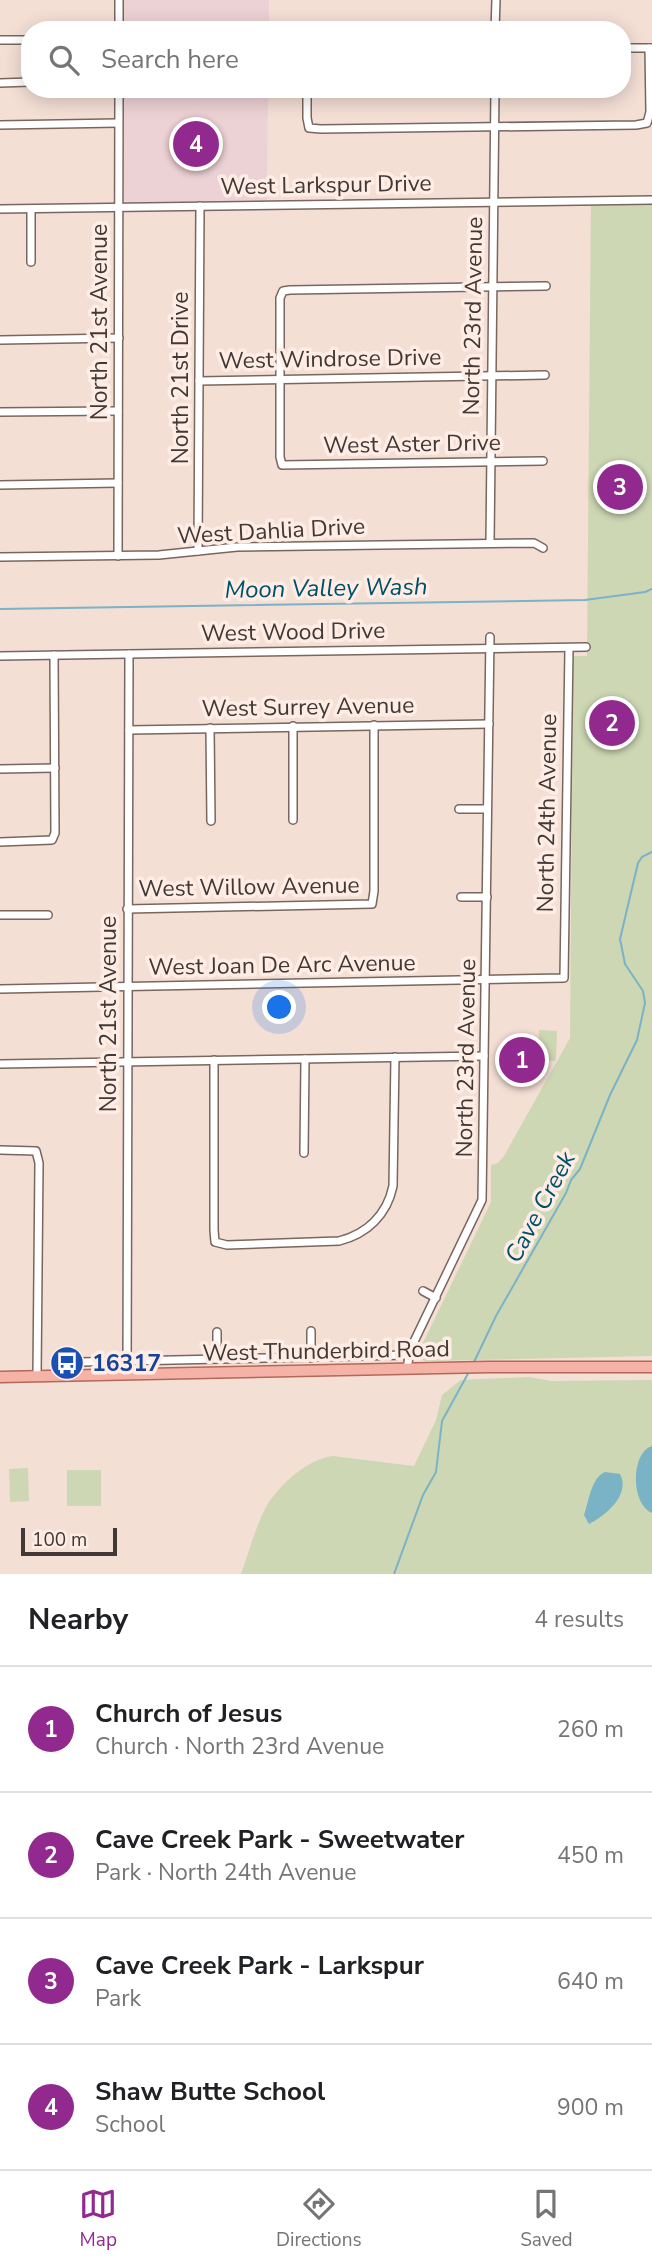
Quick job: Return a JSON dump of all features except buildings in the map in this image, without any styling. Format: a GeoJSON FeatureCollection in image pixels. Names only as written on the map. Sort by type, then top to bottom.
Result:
{"type":"FeatureCollection","features":[{"type":"Feature","properties":{"kind":"main road","name":"West Thunderbird Road"},"geometry":{"type":"LineString","coordinates":[[0,1377],[407,1368],[652,1367]]}},
{"type":"Feature","properties":{"kind":"street"},"geometry":{"type":"LineString","coordinates":[[119,0],[119,21]]}},
{"type":"Feature","properties":{"kind":"street"},"geometry":{"type":"LineString","coordinates":[[495,21],[496,0]]}},
{"type":"Feature","properties":{"kind":"street"},"geometry":{"type":"LineString","coordinates":[[0,40],[21,40]]}},
{"type":"Feature","properties":{"kind":"street"},"geometry":{"type":"LineString","coordinates":[[307,98],[309,128],[321,129],[647,124],[650,112],[651,48],[631,48]]}},
{"type":"Feature","properties":{"kind":"street"},"geometry":{"type":"LineString","coordinates":[[0,83],[21,82]]}},
{"type":"Feature","properties":{"kind":"street","name":"North 21st Avenue"},"geometry":{"type":"LineString","coordinates":[[118,98],[118,556]]}},
{"type":"Feature","properties":{"kind":"street","name":"North 23rd Avenue"},"geometry":{"type":"LineString","coordinates":[[490,543],[495,98]]}},
{"type":"Feature","properties":{"kind":"street"},"geometry":{"type":"LineString","coordinates":[[0,125],[118,123]]}},
{"type":"Feature","properties":{"kind":"street","name":"West Larkspur Drive"},"geometry":{"type":"LineString","coordinates":[[0,209],[652,200]]}},
{"type":"Feature","properties":{"kind":"street","name":"North 21st Drive"},"geometry":{"type":"LineString","coordinates":[[198,551],[200,206]]}},
{"type":"Feature","properties":{"kind":"street"},"geometry":{"type":"LineString","coordinates":[[31,209],[31,262]]}},
{"type":"Feature","properties":{"kind":"street"},"geometry":{"type":"LineString","coordinates":[[280,380],[280,298],[283,291],[546,286]]}},
{"type":"Feature","properties":{"kind":"street"},"geometry":{"type":"LineString","coordinates":[[0,340],[119,338]]}},
{"type":"Feature","properties":{"kind":"street","name":"West Windrose Drive"},"geometry":{"type":"LineString","coordinates":[[199,381],[545,375]]}},
{"type":"Feature","properties":{"kind":"street","name":"West Aster Drive"},"geometry":{"type":"LineString","coordinates":[[280,380],[282,465],[544,461]]}},
{"type":"Feature","properties":{"kind":"street"},"geometry":{"type":"LineString","coordinates":[[0,412],[118,411]]}},
{"type":"Feature","properties":{"kind":"street"},"geometry":{"type":"LineString","coordinates":[[0,485],[118,483]]}},
{"type":"Feature","properties":{"kind":"street","name":"West Dahlia Drive"},"geometry":{"type":"LineString","coordinates":[[0,557],[167,555],[237,547],[534,543],[543,548]]}},
{"type":"Feature","properties":{"kind":"street","name":"North 23rd Avenue"},"geometry":{"type":"LineString","coordinates":[[407,1368],[408,1355],[482,1200],[490,637]]}},
{"type":"Feature","properties":{"kind":"street","name":"West Wood Drive"},"geometry":{"type":"LineString","coordinates":[[0,656],[586,647]]}},
{"type":"Feature","properties":{"kind":"street","name":"North 24th Avenue"},"geometry":{"type":"LineString","coordinates":[[564,978],[569,648]]}},
{"type":"Feature","properties":{"kind":"street","name":"North 21st Avenue"},"geometry":{"type":"LineString","coordinates":[[127,1374],[129,654]]}},
{"type":"Feature","properties":{"kind":"street"},"geometry":{"type":"LineString","coordinates":[[0,842],[52,840],[55,833],[54,655]]}},
{"type":"Feature","properties":{"kind":"street","name":"West Surrey Avenue"},"geometry":{"type":"LineString","coordinates":[[129,730],[489,724]]}},
{"type":"Feature","properties":{"kind":"street","name":"West Willow Avenue"},"geometry":{"type":"LineString","coordinates":[[127,909],[372,904],[374,725]]}},
{"type":"Feature","properties":{"kind":"street"},"geometry":{"type":"LineString","coordinates":[[293,726],[293,820]]}},
{"type":"Feature","properties":{"kind":"street"},"geometry":{"type":"LineString","coordinates":[[210,728],[211,821]]}},
{"type":"Feature","properties":{"kind":"street"},"geometry":{"type":"LineString","coordinates":[[0,769],[55,768]]}},
{"type":"Feature","properties":{"kind":"street"},"geometry":{"type":"LineString","coordinates":[[459,809],[488,809]]}},
{"type":"Feature","properties":{"kind":"street"},"geometry":{"type":"LineString","coordinates":[[461,897],[487,898]]}},
{"type":"Feature","properties":{"kind":"street"},"geometry":{"type":"LineString","coordinates":[[0,915],[48,915]]}},
{"type":"Feature","properties":{"kind":"street","name":"West Joan De Arc Avenue"},"geometry":{"type":"LineString","coordinates":[[0,989],[564,978]]}},
{"type":"Feature","properties":{"kind":"street"},"geometry":{"type":"LineString","coordinates":[[0,1064],[484,1056]]}},
{"type":"Feature","properties":{"kind":"street"},"geometry":{"type":"LineString","coordinates":[[214,1060],[215,1242],[227,1245],[327,1243],[351,1238],[374,1224],[387,1207],[393,1186],[395,1057]]}},
{"type":"Feature","properties":{"kind":"street"},"geometry":{"type":"LineString","coordinates":[[304,1153],[305,1059]]}},
{"type":"Feature","properties":{"kind":"street"},"geometry":{"type":"LineString","coordinates":[[0,1150],[36,1151],[39,1163],[37,1376]]}},
{"type":"Feature","properties":{"kind":"street"},"geometry":{"type":"LineString","coordinates":[[423,1291],[436,1297]]}},
{"type":"Feature","properties":{"kind":"street","name":"West Thunderbird Road"},"geometry":{"type":"LineString","coordinates":[[311,1331],[311,1358]]}},
{"type":"Feature","properties":{"kind":"street","name":"West Thunderbird Road"},"geometry":{"type":"LineString","coordinates":[[217,1332],[218,1359]]}},
{"type":"Feature","properties":{"kind":"street","name":"West Thunderbird Road"},"geometry":{"type":"LineString","coordinates":[[80,1362],[408,1355]]}},
{"type":"Feature","properties":{"kind":"shaded area"},"geometry":{"type":"Polygon","coordinates":[[[124,0],[269,0],[269,21],[124,21],[124,0]]]}},
{"type":"Feature","properties":{"kind":"shaded area"},"geometry":{"type":"Polygon","coordinates":[[[124,98],[268,98],[267,200],[126,202],[124,98]]]}},
{"type":"Feature","properties":{"kind":"green space"},"geometry":{"type":"Polygon","coordinates":[[[591,196],[652,196],[652,1356],[426,1361],[418,1355],[421,1347],[491,1202],[491,1165],[498,1163],[504,1156],[570,1038],[573,656],[587,656],[591,196]]]}},
{"type":"Feature","properties":{"kind":"green space"},"geometry":{"type":"Polygon","coordinates":[[[539,1030],[557,1031],[556,1061],[538,1060],[539,1030]]]}},
{"type":"Feature","properties":{"kind":"green space"},"geometry":{"type":"Polygon","coordinates":[[[529,1377],[551,1381],[652,1380],[652,1574],[241,1574],[266,1507],[278,1490],[295,1474],[313,1462],[333,1456],[414,1466],[436,1420],[442,1395],[461,1380],[529,1377]]]}},
{"type":"Feature","properties":{"kind":"green space"},"geometry":{"type":"Polygon","coordinates":[[[28,1468],[29,1501],[10,1502],[9,1469],[28,1468]]]}},
{"type":"Feature","properties":{"kind":"green space"},"geometry":{"type":"Polygon","coordinates":[[[67,1470],[101,1470],[101,1506],[67,1506],[67,1470]]]}},
{"type":"Feature","properties":{"kind":"water"},"geometry":{"type":"Polygon","coordinates":[[[652,1446],[652,1513],[640,1500],[636,1479],[640,1458],[652,1446]]]}},
{"type":"Feature","properties":{"kind":"water"},"geometry":{"type":"Polygon","coordinates":[[[605,1472],[620,1474],[622,1490],[615,1504],[589,1524],[584,1515],[589,1497],[597,1479],[605,1472]]]}},
{"type":"Feature","properties":{"kind":"waterway","name":"Moon Valley Wash"},"geometry":{"type":"LineString","coordinates":[[0,609],[585,600],[652,589]]}},
{"type":"Feature","properties":{"kind":"waterway","name":"Cave Creek"},"geometry":{"type":"LineString","coordinates":[[474,1362],[496,1316],[571,1180],[580,1169],[610,1095],[637,1040],[645,1003],[643,991],[625,964],[620,939],[638,863],[642,857],[652,852]]}},
{"type":"Feature","properties":{"kind":"waterway","name":"Cave Creek"},"geometry":{"type":"LineString","coordinates":[[394,1574],[423,1495],[436,1472],[442,1421],[470,1370]]}},
{"type":"Feature","properties":{"kind":"place","name":"Shaw Butte School"},"geometry":{"type":"Point","coordinates":[196,144]}},
{"type":"Feature","properties":{"kind":"place","name":"Cave Creek Park - Larkspur"},"geometry":{"type":"Point","coordinates":[620,487]}},
{"type":"Feature","properties":{"kind":"place","name":"Cave Creek Park - Sweetwater"},"geometry":{"type":"Point","coordinates":[612,723]}},
{"type":"Feature","properties":{"kind":"place","name":"Church of Jesus"},"geometry":{"type":"Point","coordinates":[522,1060]}},
{"type":"Feature","properties":{"kind":"place","name":"16317"},"geometry":{"type":"Point","coordinates":[67,1363]}}]}
